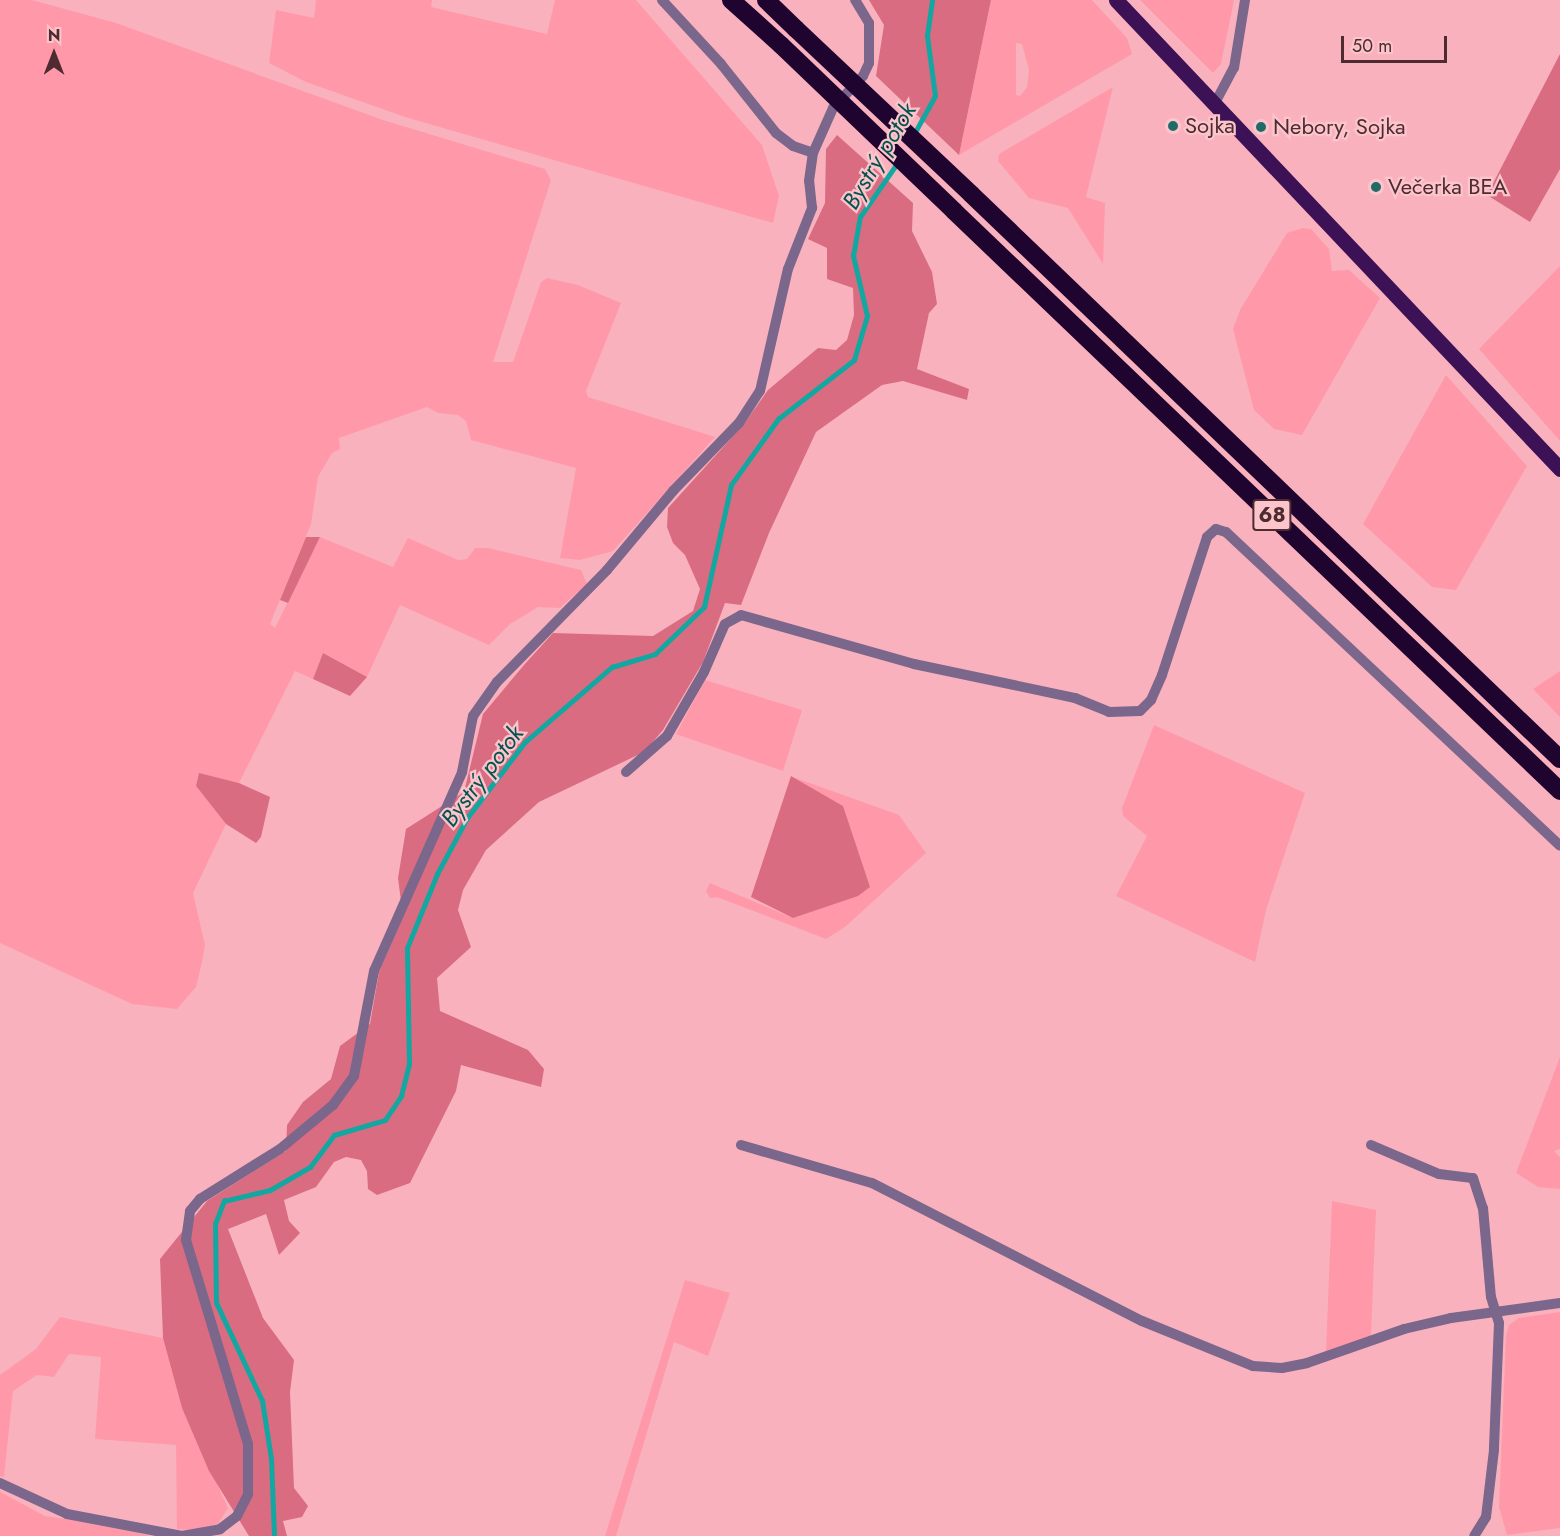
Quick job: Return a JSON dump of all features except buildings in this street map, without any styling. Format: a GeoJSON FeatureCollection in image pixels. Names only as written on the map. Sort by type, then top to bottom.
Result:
{"type":"FeatureCollection","features":[{"type":"Feature","properties":{"kind":"highway","name":"68"},"geometry":{"type":"LineString","coordinates":[[731,0],[781,45],[1560,791]]}},
{"type":"Feature","properties":{"kind":"highway","name":"68"},"geometry":{"type":"LineString","coordinates":[[766,0],[1560,759]]}},
{"type":"Feature","properties":{"kind":"main road"},"geometry":{"type":"LineString","coordinates":[[1116,0],[1560,469]]}},
{"type":"Feature","properties":{"kind":"street"},"geometry":{"type":"LineString","coordinates":[[662,0],[721,64],[776,133],[793,146],[813,153]]}},
{"type":"Feature","properties":{"kind":"street"},"geometry":{"type":"LineString","coordinates":[[0,1483],[67,1514],[182,1536],[220,1529],[237,1516],[248,1494],[248,1444],[186,1240],[190,1211],[200,1199],[280,1149],[333,1105],[354,1076],[374,971],[462,772],[473,716],[497,682],[599,578],[673,491],[739,423],[760,391],[788,269],[812,208],[810,181],[813,153],[833,108],[869,63],[869,23],[855,0]]}},
{"type":"Feature","properties":{"kind":"street"},"geometry":{"type":"LineString","coordinates":[[1215,103],[1234,68],[1245,0]]}},
{"type":"Feature","properties":{"kind":"street"},"geometry":{"type":"LineString","coordinates":[[626,772],[667,736],[704,672],[725,624],[741,615],[914,664],[1075,698],[1109,712],[1140,711],[1151,700],[1162,675],[1207,537],[1216,529],[1227,532],[1560,846]]}},
{"type":"Feature","properties":{"kind":"street"},"geometry":{"type":"LineString","coordinates":[[741,1144],[872,1183],[1142,1321],[1253,1366],[1282,1368],[1307,1363],[1404,1329],[1560,1304]]}},
{"type":"Feature","properties":{"kind":"street"},"geometry":{"type":"LineString","coordinates":[[1371,1144],[1439,1174],[1473,1178],[1483,1208],[1495,1313],[1499,1323],[1494,1450],[1486,1517],[1474,1536]]}},
{"type":"Feature","properties":{"kind":"shaded area"},"geometry":{"type":"Polygon","coordinates":[[[0,0],[32,0],[116,23],[383,120],[545,169],[551,180],[493,362],[513,362],[541,282],[547,278],[578,285],[621,303],[586,391],[588,397],[715,437],[613,551],[580,560],[560,558],[576,468],[471,440],[466,421],[458,415],[438,413],[427,407],[339,438],[340,449],[332,453],[318,477],[311,524],[270,624],[275,628],[320,537],[393,567],[408,538],[458,560],[467,559],[475,548],[488,548],[581,570],[587,584],[560,608],[538,607],[510,624],[489,645],[400,605],[367,677],[323,653],[313,679],[295,671],[239,783],[199,774],[196,786],[226,824],[193,893],[205,945],[196,987],[177,1009],[132,1004],[0,943],[0,0]]]}},
{"type":"Feature","properties":{"kind":"shaded area"},"geometry":{"type":"Polygon","coordinates":[[[316,0],[432,0],[431,7],[547,34],[555,0],[636,0],[762,145],[779,196],[773,223],[405,117],[306,82],[269,63],[276,10],[314,18],[316,0]]]}},
{"type":"Feature","properties":{"kind":"shaded area"},"geometry":{"type":"Polygon","coordinates":[[[869,0],[991,0],[959,155],[876,76],[884,25],[869,0]]]}},
{"type":"Feature","properties":{"kind":"shaded area"},"geometry":{"type":"Polygon","coordinates":[[[991,0],[1092,0],[1127,38],[1132,54],[959,155],[991,0]],[[1016,43],[1016,95],[1020,96],[1027,87],[1029,70],[1022,44],[1016,43]]]}},
{"type":"Feature","properties":{"kind":"shaded area"},"geometry":{"type":"Polygon","coordinates":[[[1140,0],[1234,0],[1221,64],[1213,73],[1140,0]]]}},
{"type":"Feature","properties":{"kind":"shaded area"},"geometry":{"type":"Polygon","coordinates":[[[1560,54],[1560,169],[1530,222],[1487,195],[1560,54]]]}},
{"type":"Feature","properties":{"kind":"shaded area"},"geometry":{"type":"Polygon","coordinates":[[[1113,87],[1086,197],[1105,203],[1103,264],[1068,208],[1029,198],[998,161],[999,154],[1113,87]]]}},
{"type":"Feature","properties":{"kind":"shaded area"},"geometry":{"type":"Polygon","coordinates":[[[837,135],[913,203],[912,231],[932,272],[937,304],[929,313],[917,369],[969,389],[967,400],[903,381],[882,385],[816,432],[769,533],[741,605],[725,603],[703,662],[663,730],[644,752],[539,802],[486,850],[463,890],[458,910],[471,947],[437,978],[440,1011],[528,1050],[544,1069],[541,1087],[461,1065],[456,1091],[410,1183],[377,1195],[368,1189],[367,1171],[361,1160],[346,1157],[334,1162],[316,1187],[284,1200],[289,1221],[300,1233],[279,1255],[266,1214],[228,1229],[263,1318],[294,1360],[290,1392],[294,1488],[308,1506],[302,1517],[283,1521],[287,1536],[249,1536],[209,1471],[182,1408],[163,1338],[160,1259],[207,1201],[286,1151],[287,1125],[303,1102],[331,1079],[340,1046],[370,1024],[379,972],[403,917],[398,878],[406,829],[464,792],[483,714],[553,633],[653,636],[693,611],[700,589],[685,555],[673,543],[667,527],[668,508],[744,424],[768,390],[818,348],[836,350],[847,340],[854,315],[853,288],[827,279],[827,248],[808,239],[825,203],[826,149],[837,135]]]}},
{"type":"Feature","properties":{"kind":"shaded area"},"geometry":{"type":"Polygon","coordinates":[[[1303,228],[1311,229],[1329,249],[1332,271],[1349,270],[1380,298],[1302,435],[1274,429],[1254,410],[1233,329],[1240,310],[1287,233],[1303,228]]]}},
{"type":"Feature","properties":{"kind":"shaded area"},"geometry":{"type":"Polygon","coordinates":[[[1560,266],[1560,441],[1479,349],[1560,266]]]}},
{"type":"Feature","properties":{"kind":"shaded area"},"geometry":{"type":"Polygon","coordinates":[[[1446,375],[1527,466],[1456,590],[1432,587],[1363,524],[1446,375]]]}},
{"type":"Feature","properties":{"kind":"shaded area"},"geometry":{"type":"Polygon","coordinates":[[[306,537],[320,537],[288,603],[280,600],[306,537]]]}},
{"type":"Feature","properties":{"kind":"shaded area"},"geometry":{"type":"Polygon","coordinates":[[[323,653],[367,677],[350,696],[313,679],[323,653]]]}},
{"type":"Feature","properties":{"kind":"shaded area"},"geometry":{"type":"Polygon","coordinates":[[[1560,671],[1560,717],[1533,689],[1560,671]]]}},
{"type":"Feature","properties":{"kind":"shaded area"},"geometry":{"type":"Polygon","coordinates":[[[705,680],[802,710],[783,771],[676,734],[705,680]]]}},
{"type":"Feature","properties":{"kind":"shaded area"},"geometry":{"type":"Polygon","coordinates":[[[1154,725],[1305,793],[1266,910],[1255,962],[1116,896],[1147,836],[1123,816],[1122,808],[1154,725]]]}},
{"type":"Feature","properties":{"kind":"shaded area"},"geometry":{"type":"Polygon","coordinates":[[[199,773],[239,783],[270,797],[261,837],[256,843],[226,824],[196,786],[199,773]]]}},
{"type":"Feature","properties":{"kind":"shaded area"},"geometry":{"type":"Polygon","coordinates":[[[791,776],[843,806],[870,887],[858,896],[793,918],[751,897],[791,776]]]}},
{"type":"Feature","properties":{"kind":"shaded area"},"geometry":{"type":"Polygon","coordinates":[[[793,777],[899,815],[926,853],[845,927],[826,939],[717,897],[710,898],[706,891],[710,883],[793,918],[843,806],[793,777]]]}},
{"type":"Feature","properties":{"kind":"shaded area"},"geometry":{"type":"Polygon","coordinates":[[[1560,1057],[1560,1149],[1554,1151],[1560,1157],[1560,1189],[1538,1187],[1516,1173],[1560,1057]]]}},
{"type":"Feature","properties":{"kind":"shaded area"},"geometry":{"type":"Polygon","coordinates":[[[1332,1201],[1376,1210],[1371,1336],[1326,1351],[1332,1201]]]}},
{"type":"Feature","properties":{"kind":"shaded area"},"geometry":{"type":"Polygon","coordinates":[[[685,1280],[730,1293],[708,1356],[674,1342],[616,1536],[605,1536],[685,1280]]]}},
{"type":"Feature","properties":{"kind":"shaded area"},"geometry":{"type":"Polygon","coordinates":[[[1560,1312],[1560,1528],[1507,1535],[1499,1507],[1506,1336],[1509,1325],[1519,1318],[1560,1312]]]}},
{"type":"Feature","properties":{"kind":"shaded area"},"geometry":{"type":"Polygon","coordinates":[[[60,1317],[163,1338],[182,1408],[228,1508],[218,1524],[196,1530],[177,1529],[176,1445],[95,1439],[101,1357],[69,1354],[54,1377],[37,1375],[13,1391],[4,1477],[0,1476],[0,1375],[36,1349],[60,1317]]]}},
{"type":"Feature","properties":{"kind":"shaded area"},"geometry":{"type":"Polygon","coordinates":[[[0,1492],[45,1516],[116,1526],[150,1536],[0,1536],[0,1492]]]}},
{"type":"Feature","properties":{"kind":"waterway","name":"Bystrý potok"},"geometry":{"type":"LineString","coordinates":[[914,134],[935,96],[927,36],[932,0]]}},
{"type":"Feature","properties":{"kind":"waterway","name":"Bystrý potok"},"geometry":{"type":"LineString","coordinates":[[274,1536],[271,1459],[262,1401],[216,1303],[215,1224],[224,1201],[270,1190],[310,1167],[334,1135],[385,1120],[401,1096],[409,1064],[407,948],[437,874],[467,818],[525,742],[612,667],[655,654],[704,607],[731,485],[778,419],[854,360],[867,316],[853,256],[860,217],[898,162]]}},
{"type":"Feature","properties":{"kind":"place","name":"Sojka"},"geometry":{"type":"Point","coordinates":[1173,126]}},
{"type":"Feature","properties":{"kind":"place","name":"Nebory, Sojka"},"geometry":{"type":"Point","coordinates":[1261,127]}},
{"type":"Feature","properties":{"kind":"place","name":"Večerka BEA"},"geometry":{"type":"Point","coordinates":[1376,187]}}]}
